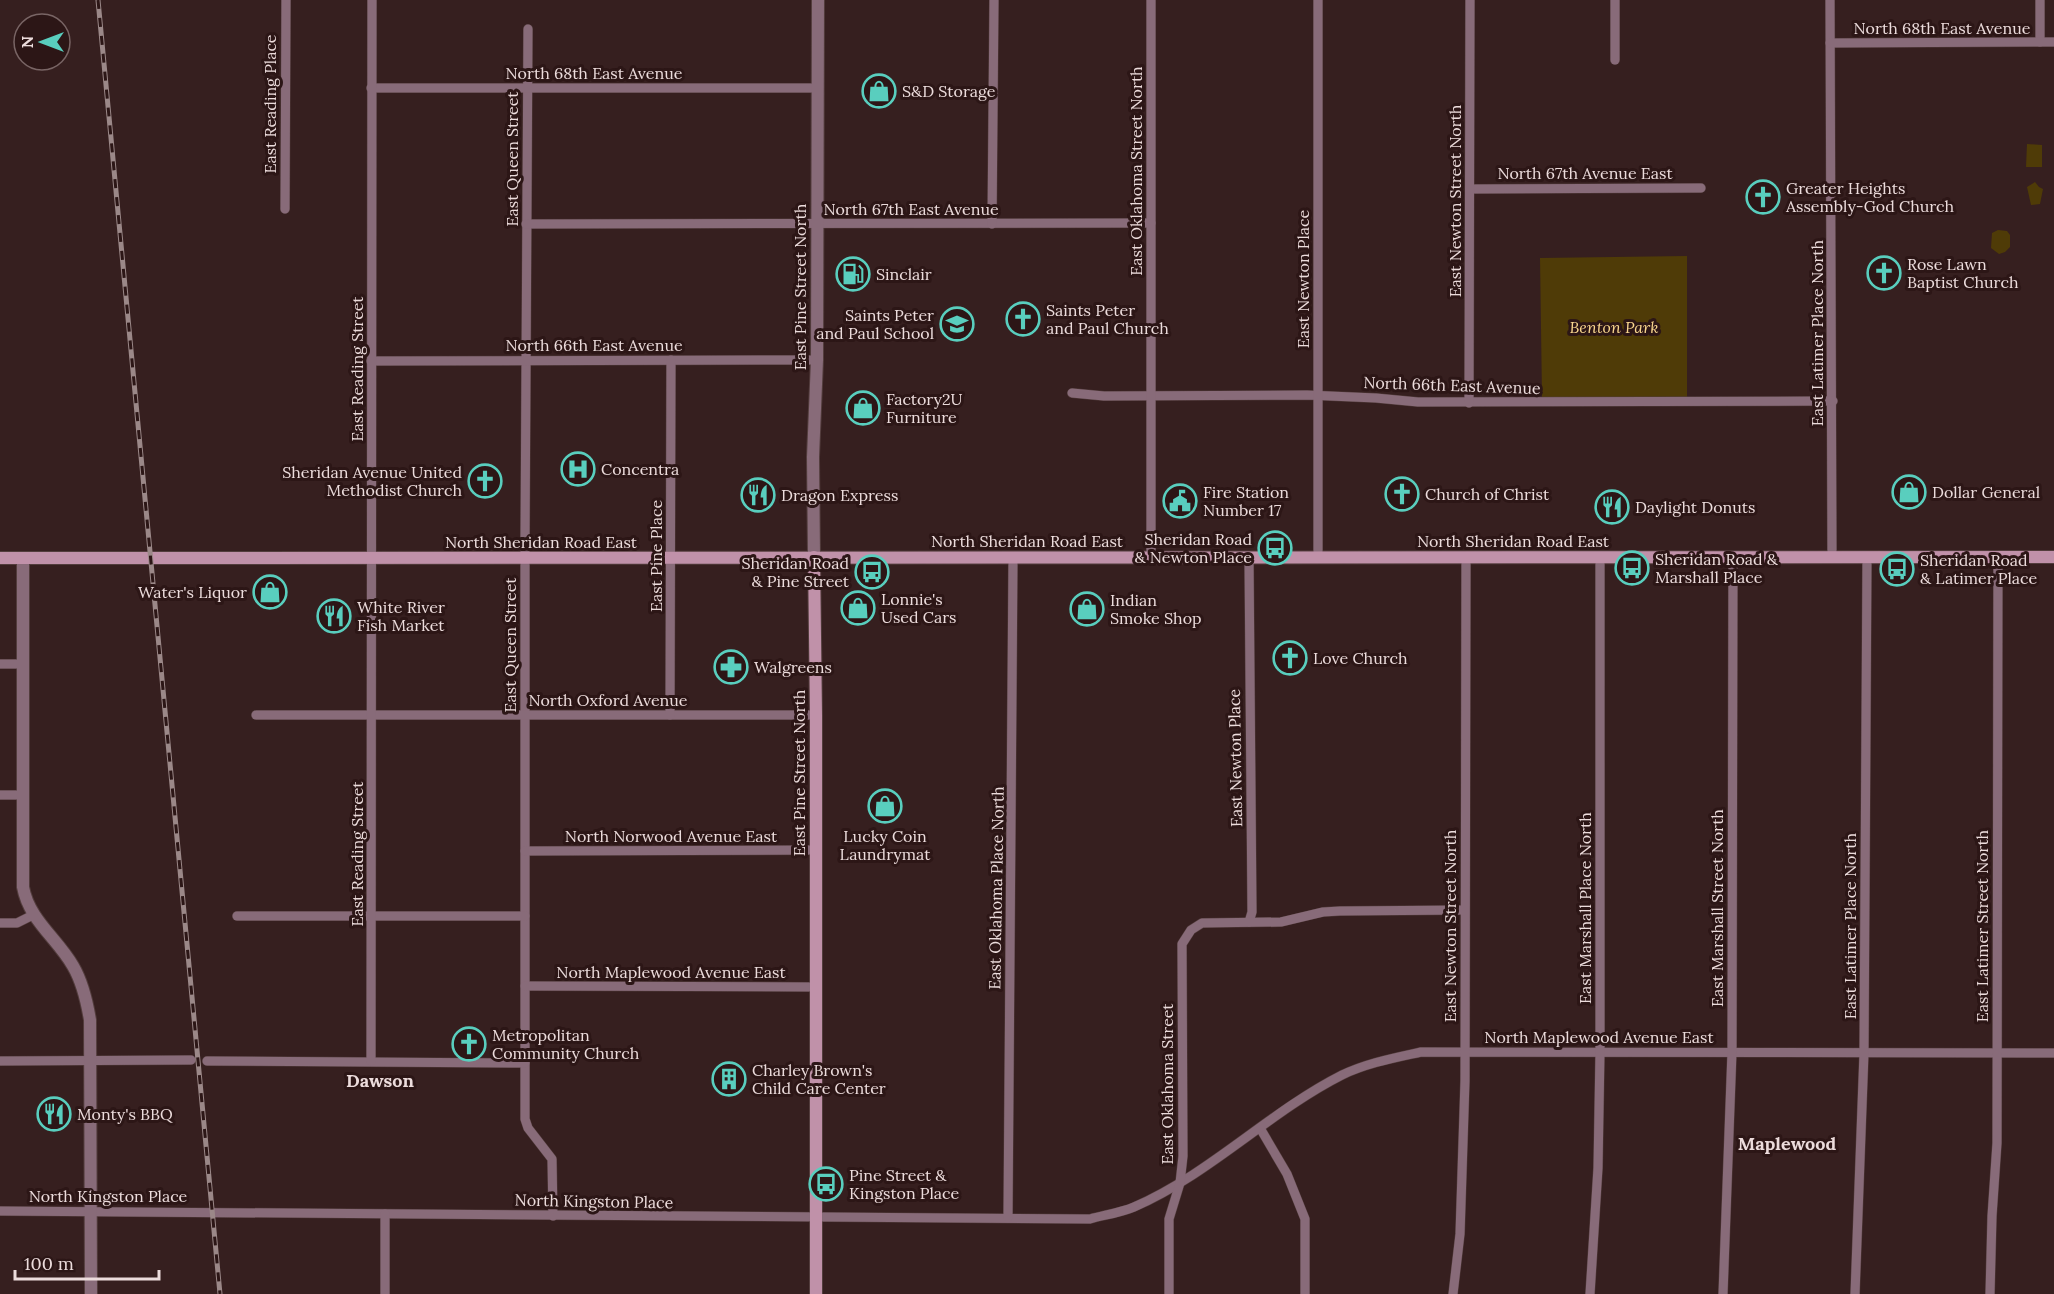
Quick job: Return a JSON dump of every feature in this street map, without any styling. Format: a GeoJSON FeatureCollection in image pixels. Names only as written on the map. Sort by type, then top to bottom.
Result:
{"type":"FeatureCollection","features":[{"type":"Feature","properties":{"kind":"main road","name":"East Pine Street North"},"geometry":{"type":"LineString","coordinates":[[814,557],[816,1294]]}},
{"type":"Feature","properties":{"kind":"main road","name":"North Sheridan Road East"},"geometry":{"type":"LineString","coordinates":[[0,558],[2054,557]]}},
{"type":"Feature","properties":{"kind":"street","name":"East Reading Place"},"geometry":{"type":"LineString","coordinates":[[285,209],[286,0]]}},
{"type":"Feature","properties":{"kind":"street","name":"East Reading Street"},"geometry":{"type":"LineString","coordinates":[[371,1061],[372,0]]}},
{"type":"Feature","properties":{"kind":"street","name":"East Pine Street North"},"geometry":{"type":"LineString","coordinates":[[814,557],[818,0]]}},
{"type":"Feature","properties":{"kind":"street"},"geometry":{"type":"LineString","coordinates":[[992,224],[994,0]]}},
{"type":"Feature","properties":{"kind":"street","name":"East Oklahoma Street North"},"geometry":{"type":"LineString","coordinates":[[1151,0],[1151,558]]}},
{"type":"Feature","properties":{"kind":"street","name":"East Newton Place"},"geometry":{"type":"LineString","coordinates":[[1318,0],[1318,558]]}},
{"type":"Feature","properties":{"kind":"street","name":"East Newton Street North"},"geometry":{"type":"LineString","coordinates":[[1469,403],[1470,0]]}},
{"type":"Feature","properties":{"kind":"street"},"geometry":{"type":"LineString","coordinates":[[1615,0],[1615,60]]}},
{"type":"Feature","properties":{"kind":"street","name":"East Latimer Place North"},"geometry":{"type":"LineString","coordinates":[[1830,0],[1832,557]]}},
{"type":"Feature","properties":{"kind":"street"},"geometry":{"type":"LineString","coordinates":[[2040,0],[2040,42]]}},
{"type":"Feature","properties":{"kind":"street","name":"East Queen Street"},"geometry":{"type":"LineString","coordinates":[[528,29],[525,1122],[552,1159],[553,1216]]}},
{"type":"Feature","properties":{"kind":"street","name":"North 68th East Avenue"},"geometry":{"type":"LineString","coordinates":[[1830,43],[2054,42]]}},
{"type":"Feature","properties":{"kind":"street","name":"North 68th East Avenue"},"geometry":{"type":"LineString","coordinates":[[371,88],[817,88]]}},
{"type":"Feature","properties":{"kind":"street","name":"North 67th Avenue East"},"geometry":{"type":"LineString","coordinates":[[1470,189],[1701,188]]}},
{"type":"Feature","properties":{"kind":"street","name":"North 67th East Avenue"},"geometry":{"type":"LineString","coordinates":[[526,224],[1151,223]]}},
{"type":"Feature","properties":{"kind":"street","name":"East Pine Place"},"geometry":{"type":"LineString","coordinates":[[670,715],[671,360]]}},
{"type":"Feature","properties":{"kind":"street","name":"North 66th East Avenue"},"geometry":{"type":"LineString","coordinates":[[371,361],[817,360]]}},
{"type":"Feature","properties":{"kind":"street","name":"North 66th East Avenue"},"geometry":{"type":"LineString","coordinates":[[1072,393],[1104,396],[1318,396],[1469,403],[1833,402]]}},
{"type":"Feature","properties":{"kind":"street","name":"East Marshall Street North"},"geometry":{"type":"LineString","coordinates":[[1723,1294],[1732,1052],[1733,557]]}},
{"type":"Feature","properties":{"kind":"street","name":"East Latimer Street North"},"geometry":{"type":"LineString","coordinates":[[1990,1294],[1997,1143],[1998,557]]}},
{"type":"Feature","properties":{"kind":"street"},"geometry":{"type":"LineString","coordinates":[[23,558],[23,886],[33,915],[65,955],[79,978],[90,1020],[91,1294]]}},
{"type":"Feature","properties":{"kind":"street","name":"East Oklahoma Place North"},"geometry":{"type":"LineString","coordinates":[[1008,1218],[1013,558]]}},
{"type":"Feature","properties":{"kind":"street","name":"East Newton Place"},"geometry":{"type":"LineString","coordinates":[[1249,558],[1252,912],[1249,922]]}},
{"type":"Feature","properties":{"kind":"street","name":"East Newton Street North"},"geometry":{"type":"LineString","coordinates":[[1453,1294],[1460,1234],[1465,1052],[1466,558]]}},
{"type":"Feature","properties":{"kind":"street","name":"East Marshall Place North"},"geometry":{"type":"LineString","coordinates":[[1590,1294],[1598,1168],[1600,1052],[1600,558]]}},
{"type":"Feature","properties":{"kind":"street","name":"East Latimer Place North"},"geometry":{"type":"LineString","coordinates":[[1855,1294],[1864,1053],[1866,558]]}},
{"type":"Feature","properties":{"kind":"street"},"geometry":{"type":"LineString","coordinates":[[0,664],[23,664]]}},
{"type":"Feature","properties":{"kind":"street","name":"North Oxford Avenue"},"geometry":{"type":"LineString","coordinates":[[256,715],[816,715]]}},
{"type":"Feature","properties":{"kind":"street"},"geometry":{"type":"LineString","coordinates":[[0,795],[22,795]]}},
{"type":"Feature","properties":{"kind":"street","name":"North Norwood Avenue East"},"geometry":{"type":"LineString","coordinates":[[525,851],[816,850]]}},
{"type":"Feature","properties":{"kind":"street"},"geometry":{"type":"LineString","coordinates":[[1249,922],[1281,922],[1332,911],[1464,910]]}},
{"type":"Feature","properties":{"kind":"street"},"geometry":{"type":"LineString","coordinates":[[0,923],[17,923],[33,915]]}},
{"type":"Feature","properties":{"kind":"street"},"geometry":{"type":"LineString","coordinates":[[237,916],[525,916]]}},
{"type":"Feature","properties":{"kind":"street","name":"East Oklahoma Street"},"geometry":{"type":"LineString","coordinates":[[1169,1294],[1169,1219],[1180,1183],[1183,1156],[1182,944],[1191,930],[1202,923],[1249,922]]}},
{"type":"Feature","properties":{"kind":"street","name":"North Maplewood Avenue East"},"geometry":{"type":"LineString","coordinates":[[525,986],[816,987]]}},
{"type":"Feature","properties":{"kind":"street","name":"North Maplewood Avenue East"},"geometry":{"type":"LineString","coordinates":[[1180,1183],[1314,1091],[1373,1063],[1421,1052],[2054,1053]]}},
{"type":"Feature","properties":{"kind":"street"},"geometry":{"type":"LineString","coordinates":[[0,1061],[190,1060]]}},
{"type":"Feature","properties":{"kind":"street"},"geometry":{"type":"LineString","coordinates":[[207,1061],[525,1063]]}},
{"type":"Feature","properties":{"kind":"street"},"geometry":{"type":"LineString","coordinates":[[1260,1128],[1287,1174],[1305,1219],[1305,1294]]}},
{"type":"Feature","properties":{"kind":"street","name":"North Kingston Place"},"geometry":{"type":"LineString","coordinates":[[0,1211],[1090,1219],[1133,1208],[1180,1183]]}},
{"type":"Feature","properties":{"kind":"street"},"geometry":{"type":"LineString","coordinates":[[385,1214],[385,1294]]}},
{"type":"Feature","properties":{"kind":"green space"},"geometry":{"type":"Polygon","coordinates":[[[2027,144],[2042,145],[2042,167],[2026,167],[2027,144]]]}},
{"type":"Feature","properties":{"kind":"green space"},"geometry":{"type":"Polygon","coordinates":[[[2035,182],[2043,189],[2040,204],[2031,205],[2027,187],[2035,182]]]}},
{"type":"Feature","properties":{"kind":"green space"},"geometry":{"type":"Polygon","coordinates":[[[1998,230],[2007,231],[2010,235],[2010,247],[1999,254],[1991,248],[1992,233],[1998,230]]]}},
{"type":"Feature","properties":{"kind":"green space","name":"Benton Park"},"geometry":{"type":"Polygon","coordinates":[[[1687,256],[1687,398],[1542,397],[1540,258],[1687,256]]]}},
{"type":"Feature","properties":{"kind":"railway"},"geometry":{"type":"LineString","coordinates":[[98,0],[220,1294]]}},
{"type":"Feature","properties":{"kind":"place","name":"S&D Storage"},"geometry":{"type":"Point","coordinates":[879,91]}},
{"type":"Feature","properties":{"kind":"place","name":"Greater Heights Assembly-God Church"},"geometry":{"type":"Point","coordinates":[1763,197]}},
{"type":"Feature","properties":{"kind":"place","name":"Rose Lawn Baptist Church"},"geometry":{"type":"Point","coordinates":[1884,273]}},
{"type":"Feature","properties":{"kind":"place","name":"Sinclair"},"geometry":{"type":"Point","coordinates":[853,274]}},
{"type":"Feature","properties":{"kind":"place","name":"Saints Peter and Paul Church"},"geometry":{"type":"Point","coordinates":[1023,319]}},
{"type":"Feature","properties":{"kind":"place","name":"Saints Peter and Paul School"},"geometry":{"type":"Point","coordinates":[957,324]}},
{"type":"Feature","properties":{"kind":"place","name":"Factory2U Furniture"},"geometry":{"type":"Point","coordinates":[863,408]}},
{"type":"Feature","properties":{"kind":"place","name":"Concentra"},"geometry":{"type":"Point","coordinates":[578,469]}},
{"type":"Feature","properties":{"kind":"place","name":"Sheridan Avenue United Methodist Church"},"geometry":{"type":"Point","coordinates":[485,481]}},
{"type":"Feature","properties":{"kind":"place","name":"Dollar General"},"geometry":{"type":"Point","coordinates":[1909,492]}},
{"type":"Feature","properties":{"kind":"place","name":"Church of Christ"},"geometry":{"type":"Point","coordinates":[1402,494]}},
{"type":"Feature","properties":{"kind":"place","name":"Dragon Express"},"geometry":{"type":"Point","coordinates":[758,495]}},
{"type":"Feature","properties":{"kind":"place","name":"Fire Station Number 17"},"geometry":{"type":"Point","coordinates":[1180,501]}},
{"type":"Feature","properties":{"kind":"place","name":"Daylight Donuts"},"geometry":{"type":"Point","coordinates":[1612,507]}},
{"type":"Feature","properties":{"kind":"place","name":"Sheridan Road & Newton Place"},"geometry":{"type":"Point","coordinates":[1275,548]}},
{"type":"Feature","properties":{"kind":"place","name":"Sheridan Road & Marshall Place"},"geometry":{"type":"Point","coordinates":[1632,568]}},
{"type":"Feature","properties":{"kind":"place","name":"Sheridan Road & Latimer Place"},"geometry":{"type":"Point","coordinates":[1897,569]}},
{"type":"Feature","properties":{"kind":"place","name":"Sheridan Road & Pine Street"},"geometry":{"type":"Point","coordinates":[872,572]}},
{"type":"Feature","properties":{"kind":"place","name":"Water's Liquor"},"geometry":{"type":"Point","coordinates":[270,592]}},
{"type":"Feature","properties":{"kind":"place","name":"Lonnie's Used Cars"},"geometry":{"type":"Point","coordinates":[858,608]}},
{"type":"Feature","properties":{"kind":"place","name":"Indian Smoke Shop"},"geometry":{"type":"Point","coordinates":[1087,609]}},
{"type":"Feature","properties":{"kind":"place","name":"White River Fish Market"},"geometry":{"type":"Point","coordinates":[334,616]}},
{"type":"Feature","properties":{"kind":"place","name":"Love Church"},"geometry":{"type":"Point","coordinates":[1290,658]}},
{"type":"Feature","properties":{"kind":"place","name":"Walgreens"},"geometry":{"type":"Point","coordinates":[731,667]}},
{"type":"Feature","properties":{"kind":"place","name":"Lucky Coin Laundrymat"},"geometry":{"type":"Point","coordinates":[885,806]}},
{"type":"Feature","properties":{"kind":"place","name":"Metropolitan Community Church"},"geometry":{"type":"Point","coordinates":[469,1044]}},
{"type":"Feature","properties":{"kind":"place","name":"Charley Brown's Child Care Center"},"geometry":{"type":"Point","coordinates":[729,1079]}},
{"type":"Feature","properties":{"kind":"place","name":"Monty's BBQ"},"geometry":{"type":"Point","coordinates":[54,1114]}},
{"type":"Feature","properties":{"kind":"place","name":"Pine Street & Kingston Place"},"geometry":{"type":"Point","coordinates":[826,1184]}},
{"type":"Feature","properties":{"kind":"district","name":"Dawson"},"geometry":{"type":"Point","coordinates":[380,1080]}},
{"type":"Feature","properties":{"kind":"district","name":"Maplewood"},"geometry":{"type":"Point","coordinates":[1787,1143]}}]}
